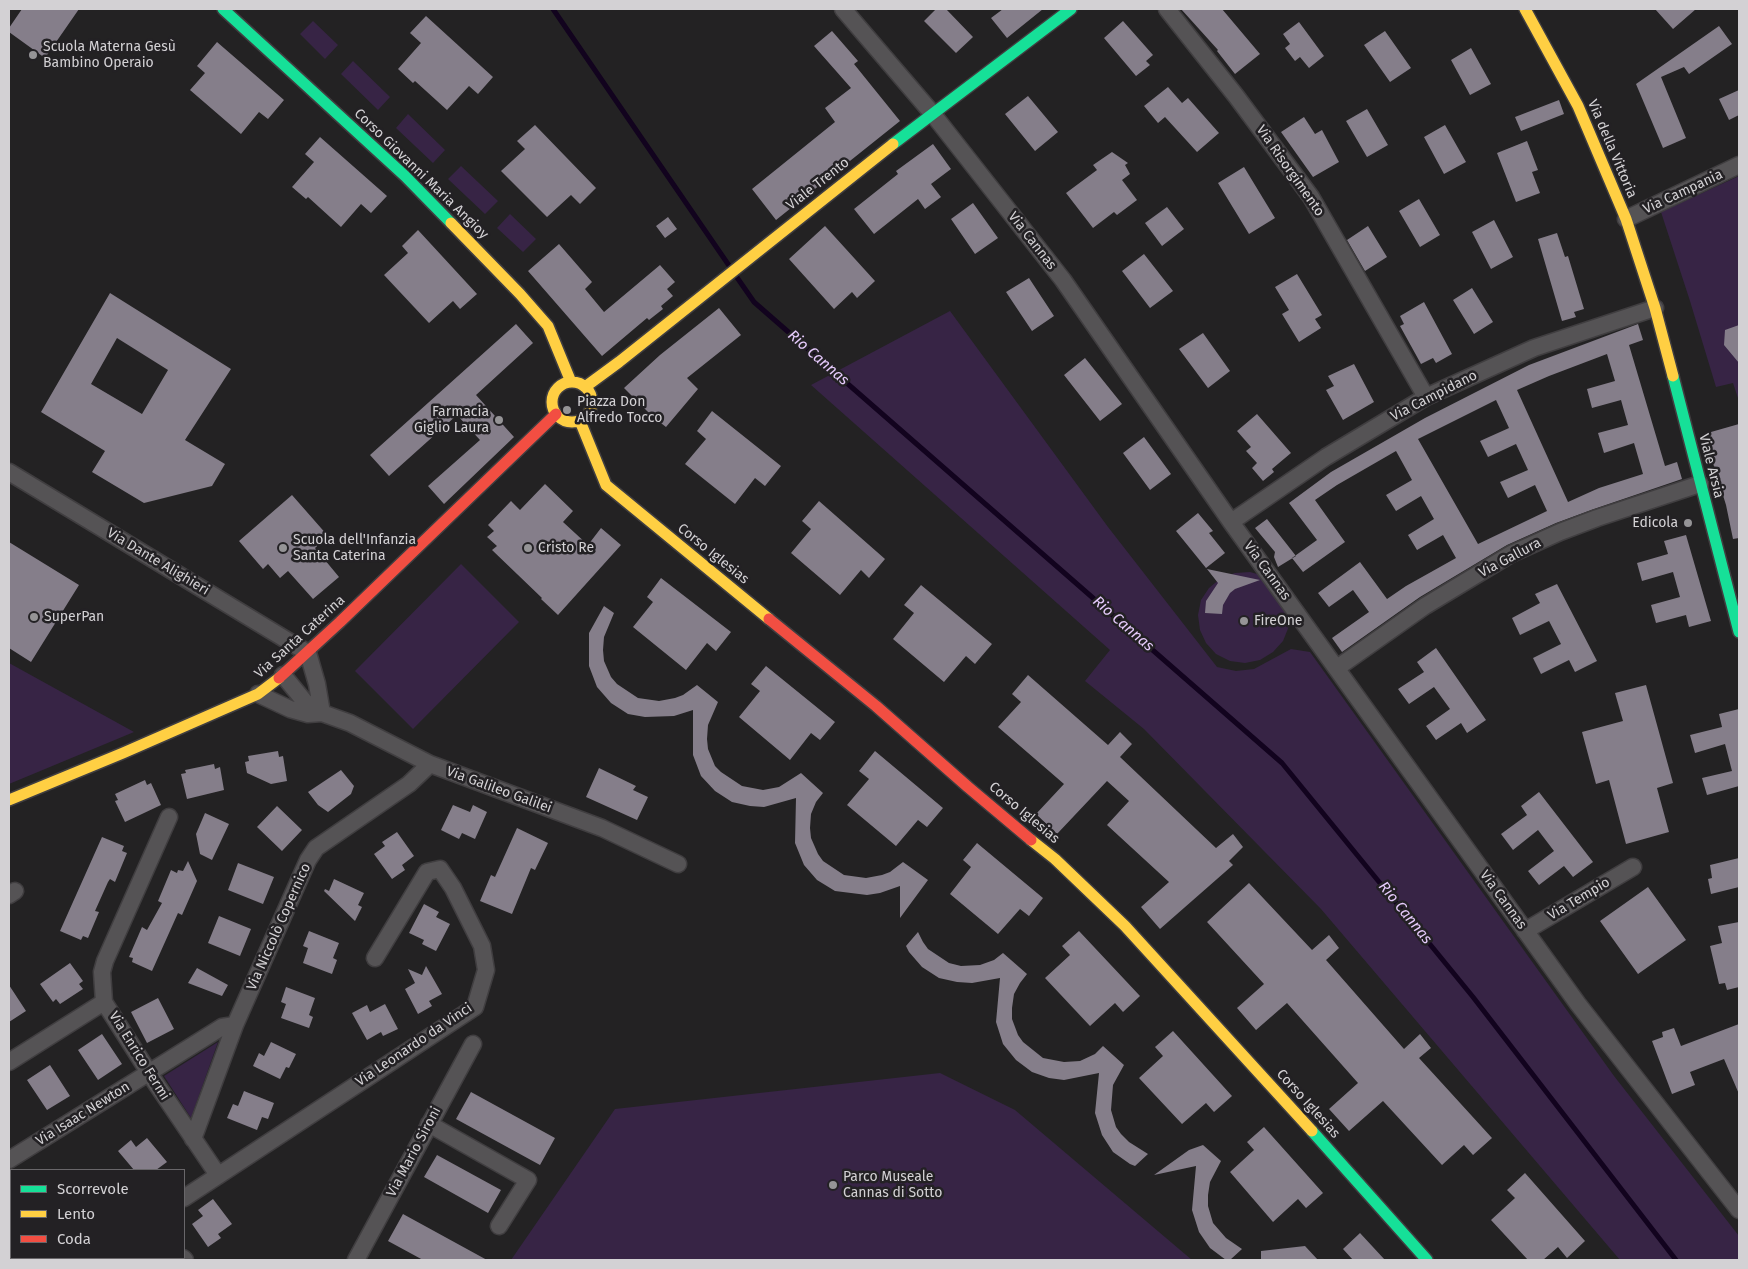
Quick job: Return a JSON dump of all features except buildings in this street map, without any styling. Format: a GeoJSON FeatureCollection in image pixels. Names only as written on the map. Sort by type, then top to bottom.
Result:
{"type":"FeatureCollection","features":[{"type":"Feature","properties":{"kind":"street","name":"Corso Giovanni Maria Angioy"},"geometry":{"type":"LineString","coordinates":[[222,9],[405,176],[520,294],[548,326],[571,382]]}},
{"type":"Feature","properties":{"kind":"street","name":"Via Cannas"},"geometry":{"type":"LineString","coordinates":[[843,9],[932,113],[1063,280],[1231,522],[1578,1004],[1739,1210]]}},
{"type":"Feature","properties":{"kind":"street","name":"Viale Trento"},"geometry":{"type":"LineString","coordinates":[[585,387],[932,113],[1071,9]]}},
{"type":"Feature","properties":{"kind":"street","name":"Via Risorgimento"},"geometry":{"type":"LineString","coordinates":[[1168,9],[1311,197],[1426,397]]}},
{"type":"Feature","properties":{"kind":"street","name":"Via della Vittoria"},"geometry":{"type":"LineString","coordinates":[[1525,9],[1578,106],[1626,219],[1655,308]]}},
{"type":"Feature","properties":{"kind":"street","name":"Via Campania"},"geometry":{"type":"LineString","coordinates":[[1626,219],[1739,165]]}},
{"type":"Feature","properties":{"kind":"street","name":"Via Campidano"},"geometry":{"type":"LineString","coordinates":[[1231,522],[1326,457],[1426,397],[1534,348],[1655,308]]}},
{"type":"Feature","properties":{"kind":"street","name":"Viale Arsia"},"geometry":{"type":"LineString","coordinates":[[1655,308],[1700,484],[1732,578],[1739,632]]}},
{"type":"Feature","properties":{"kind":"street"},"geometry":{"type":"LineString","coordinates":[[571,382],[585,387],[592,399],[590,412],[580,421],[567,422],[556,414],[553,409],[553,396],[560,386],[571,382]]}},
{"type":"Feature","properties":{"kind":"street","name":"Via Santa Caterina"},"geometry":{"type":"LineString","coordinates":[[9,800],[258,694],[308,653],[556,414]]}},
{"type":"Feature","properties":{"kind":"street","name":"Corso Iglesias"},"geometry":{"type":"LineString","coordinates":[[580,421],[606,485],[876,706],[968,787],[1055,858],[1125,926],[1348,1170],[1427,1260]]}},
{"type":"Feature","properties":{"kind":"street","name":"Via Dante Alighieri"},"geometry":{"type":"LineString","coordinates":[[9,472],[308,653]]}},
{"type":"Feature","properties":{"kind":"street","name":"Via Gallura"},"geometry":{"type":"LineString","coordinates":[[1337,668],[1425,606],[1511,554],[1597,518],[1700,484]]}},
{"type":"Feature","properties":{"kind":"street"},"geometry":{"type":"LineString","coordinates":[[308,653],[317,684],[322,713]]}},
{"type":"Feature","properties":{"kind":"street","name":"Via Galileo Galilei"},"geometry":{"type":"LineString","coordinates":[[283,675],[305,702],[322,713],[350,723],[430,764],[602,828],[678,864]]}},
{"type":"Feature","properties":{"kind":"street","name":"Via Galileo Galilei"},"geometry":{"type":"LineString","coordinates":[[258,694],[290,709],[308,714],[322,713]]}},
{"type":"Feature","properties":{"kind":"street","name":"Via Niccolò Copernico"},"geometry":{"type":"LineString","coordinates":[[193,1139],[235,1025],[308,860],[316,848],[409,784],[430,764]]}},
{"type":"Feature","properties":{"kind":"street","name":"Via Enrico Fermi"},"geometry":{"type":"LineString","coordinates":[[169,817],[105,961],[102,972],[104,1002],[149,1074],[218,1175]]}},
{"type":"Feature","properties":{"kind":"street","name":"Via Tempio"},"geometry":{"type":"LineString","coordinates":[[1525,931],[1633,867]]}},
{"type":"Feature","properties":{"kind":"street","name":"Via Leonardo da Vinci"},"geometry":{"type":"LineString","coordinates":[[185,1197],[475,1007],[486,970],[482,946],[453,888],[440,870],[426,872],[375,958]]}},
{"type":"Feature","properties":{"kind":"street"},"geometry":{"type":"LineString","coordinates":[[9,1062],[104,1002]]}},
{"type":"Feature","properties":{"kind":"street","name":"Via Isaac Newton"},"geometry":{"type":"LineString","coordinates":[[9,1160],[149,1074],[222,1026],[235,1025]]}},
{"type":"Feature","properties":{"kind":"street","name":"Via Mario Sironi"},"geometry":{"type":"LineString","coordinates":[[361,1258],[429,1124],[473,1044]]}},
{"type":"Feature","properties":{"kind":"street"},"geometry":{"type":"LineString","coordinates":[[429,1124],[528,1180],[499,1226]]}},
{"type":"Feature","properties":{"kind":"shaded area"},"geometry":{"type":"Polygon","coordinates":[[[313,21],[338,45],[325,59],[300,34],[313,21]]]}},
{"type":"Feature","properties":{"kind":"shaded area"},"geometry":{"type":"Polygon","coordinates":[[[353,61],[390,97],[378,110],[341,74],[353,61]]]}},
{"type":"Feature","properties":{"kind":"shaded area"},"geometry":{"type":"Polygon","coordinates":[[[408,114],[445,150],[433,163],[396,128],[408,114]]]}},
{"type":"Feature","properties":{"kind":"shaded area"},"geometry":{"type":"Polygon","coordinates":[[[461,166],[498,201],[485,214],[448,179],[461,166]]]}},
{"type":"Feature","properties":{"kind":"shaded area"},"geometry":{"type":"Polygon","coordinates":[[[1739,176],[1739,401],[1733,383],[1716,387],[1661,212],[1739,176]]]}},
{"type":"Feature","properties":{"kind":"shaded area"},"geometry":{"type":"Polygon","coordinates":[[[510,214],[536,239],[523,252],[497,228],[510,214]]]}},
{"type":"Feature","properties":{"kind":"shaded area"},"geometry":{"type":"Polygon","coordinates":[[[950,311],[1108,527],[1217,667],[1236,671],[1254,669],[1291,649],[1310,652],[1614,1076],[1739,1236],[1739,1260],[1620,1260],[1321,909],[1144,729],[1085,681],[1110,650],[811,385],[950,311]]]}},
{"type":"Feature","properties":{"kind":"shaded area"},"geometry":{"type":"Polygon","coordinates":[[[461,564],[519,622],[413,729],[355,671],[461,564]]]}},
{"type":"Feature","properties":{"kind":"shaded area","name":"FireOne"},"geometry":{"type":"Polygon","coordinates":[[[1250,572],[1264,576],[1289,611],[1289,626],[1283,641],[1273,652],[1260,660],[1245,663],[1230,661],[1216,654],[1206,643],[1200,630],[1198,615],[1201,600],[1209,588],[1221,578],[1235,573],[1250,572]]]}},
{"type":"Feature","properties":{"kind":"shaded area"},"geometry":{"type":"Polygon","coordinates":[[[9,663],[134,732],[9,784],[9,663]]]}},
{"type":"Feature","properties":{"kind":"shaded area"},"geometry":{"type":"Polygon","coordinates":[[[218,1042],[191,1118],[164,1076],[218,1042]]]}},
{"type":"Feature","properties":{"kind":"shaded area","name":"Parco Museale Cannas di Sotto"},"geometry":{"type":"Polygon","coordinates":[[[940,1073],[1015,1110],[1192,1260],[511,1260],[615,1109],[940,1073]]]}},
{"type":"Feature","properties":{"kind":"waterway","name":"Rio Cannas"},"geometry":{"type":"LineString","coordinates":[[553,9],[730,267]]}},
{"type":"Feature","properties":{"kind":"waterway","name":"Rio Cannas"},"geometry":{"type":"LineString","coordinates":[[736,276],[754,302],[1282,763],[1473,997],[1676,1260]]}},
{"type":"Feature","properties":{"kind":"traffic: fast"},"geometry":{"type":"LineString","coordinates":[[223,9],[405,176],[451,223]]}},
{"type":"Feature","properties":{"kind":"traffic: fast"},"geometry":{"type":"LineString","coordinates":[[893,144],[1071,9]]}},
{"type":"Feature","properties":{"kind":"traffic: fast"},"geometry":{"type":"LineString","coordinates":[[1673,376],[1739,632]]}},
{"type":"Feature","properties":{"kind":"traffic: fast"},"geometry":{"type":"LineString","coordinates":[[1312,1131],[1427,1260]]}},
{"type":"Feature","properties":{"kind":"traffic: slow"},"geometry":{"type":"LineString","coordinates":[[1525,9],[1578,106],[1626,219],[1655,308],[1673,376]]}},
{"type":"Feature","properties":{"kind":"traffic: slow"},"geometry":{"type":"LineString","coordinates":[[585,387],[893,144]]}},
{"type":"Feature","properties":{"kind":"traffic: slow"},"geometry":{"type":"LineString","coordinates":[[451,223],[520,294],[548,326],[571,382]]}},
{"type":"Feature","properties":{"kind":"traffic: slow"},"geometry":{"type":"LineString","coordinates":[[576,382],[583,385],[589,391],[592,402],[591,410],[583,419],[576,422],[568,422],[561,419],[553,410],[552,398],[555,391],[564,383],[576,382]]}},
{"type":"Feature","properties":{"kind":"traffic: slow"},"geometry":{"type":"LineString","coordinates":[[580,421],[606,485],[769,619]]}},
{"type":"Feature","properties":{"kind":"traffic: slow"},"geometry":{"type":"LineString","coordinates":[[9,800],[258,694],[279,678]]}},
{"type":"Feature","properties":{"kind":"traffic: slow"},"geometry":{"type":"LineString","coordinates":[[1031,840],[1055,859],[1125,926],[1312,1131]]}},
{"type":"Feature","properties":{"kind":"traffic: jam"},"geometry":{"type":"LineString","coordinates":[[279,678],[340,622],[556,414]]}},
{"type":"Feature","properties":{"kind":"traffic: jam"},"geometry":{"type":"LineString","coordinates":[[769,619],[876,706],[1031,840]]}},
{"type":"Feature","properties":{"kind":"place","name":"Scuola Materna Gesù Bambino Operaio"},"geometry":{"type":"Point","coordinates":[33,55]}},
{"type":"Feature","properties":{"kind":"place","name":"Piazza Don Alfredo Tocco"},"geometry":{"type":"Point","coordinates":[567,410]}},
{"type":"Feature","properties":{"kind":"place","name":"Farmacia Giglio Laura"},"geometry":{"type":"Point","coordinates":[499,420]}},
{"type":"Feature","properties":{"kind":"place","name":"Edicola"},"geometry":{"type":"Point","coordinates":[1688,523]}},
{"type":"Feature","properties":{"kind":"place","name":"Scuola dell'Infanzia Santa Caterina"},"geometry":{"type":"Point","coordinates":[283,548]}},
{"type":"Feature","properties":{"kind":"place","name":"Cristo Re"},"geometry":{"type":"Point","coordinates":[528,548]}},
{"type":"Feature","properties":{"kind":"place","name":"SuperPan"},"geometry":{"type":"Point","coordinates":[34,617]}},
{"type":"Feature","properties":{"kind":"place","name":"FireOne"},"geometry":{"type":"Point","coordinates":[1244,621]}},
{"type":"Feature","properties":{"kind":"place","name":"Parco Museale Cannas di Sotto"},"geometry":{"type":"Point","coordinates":[833,1185]}}]}
